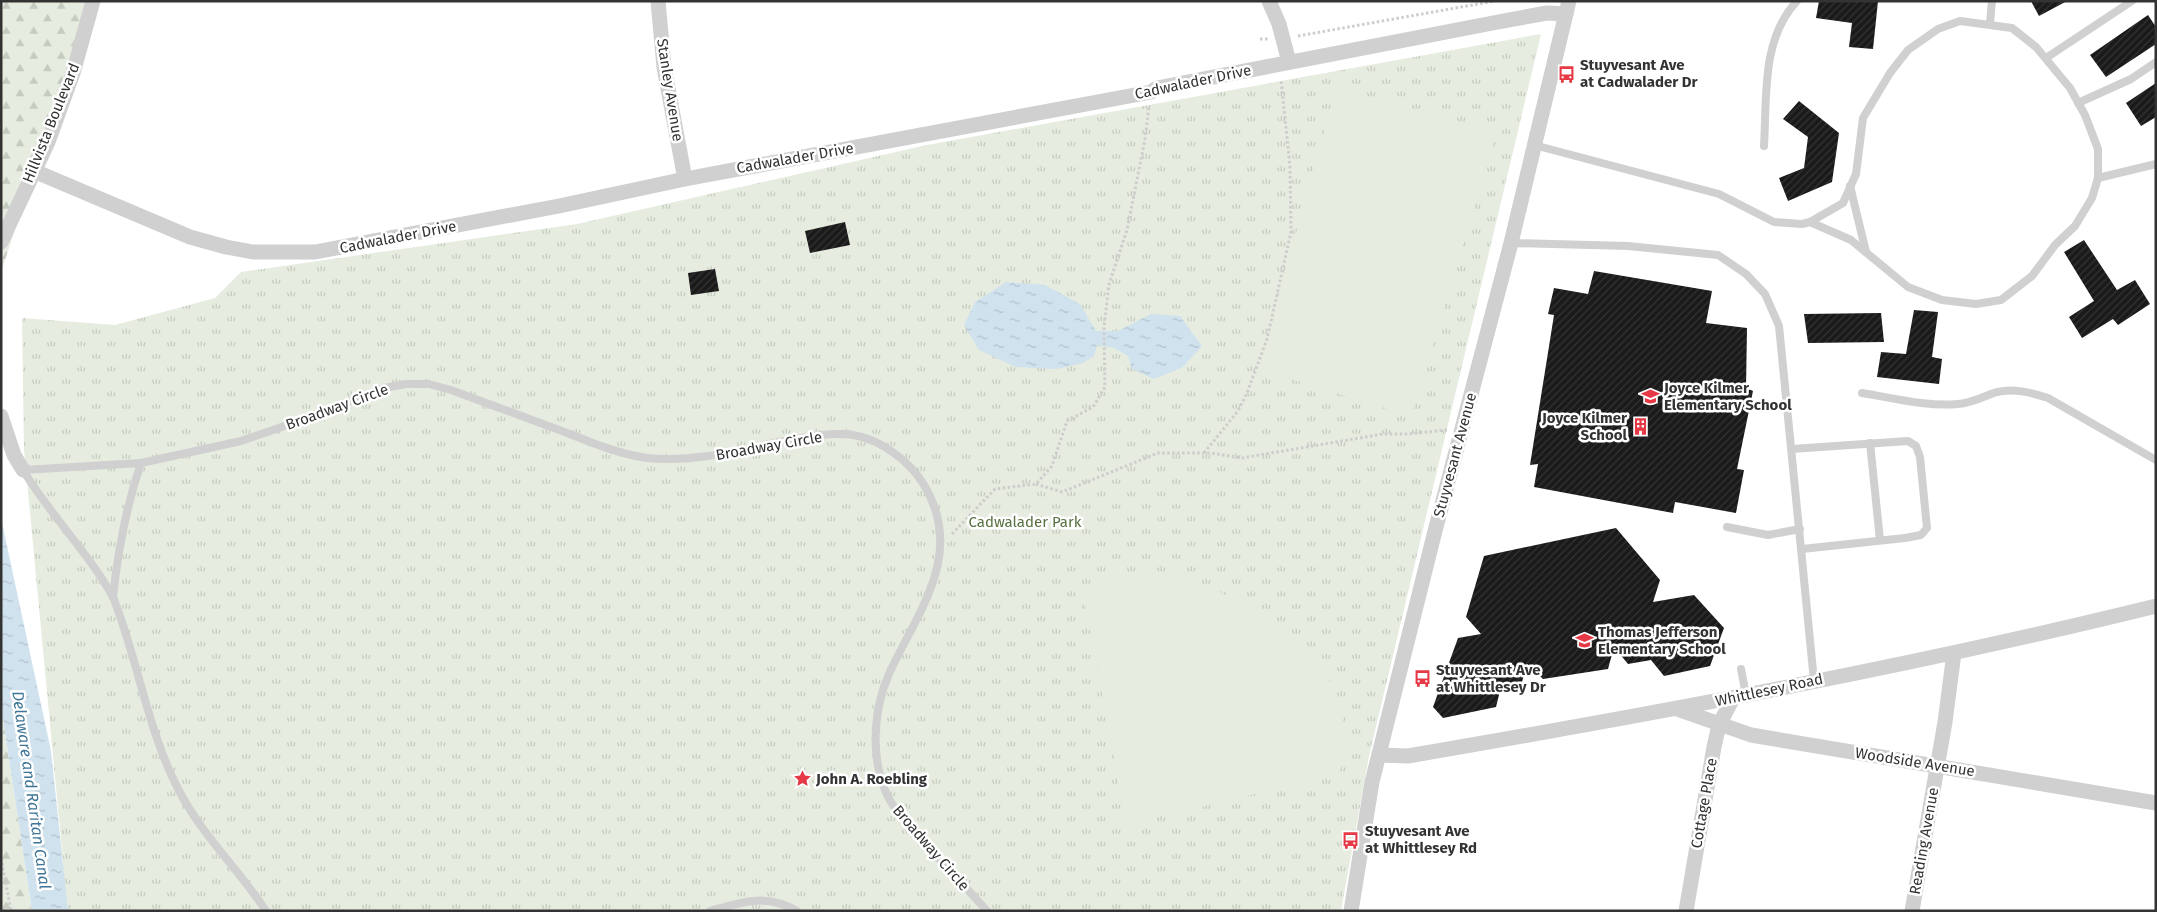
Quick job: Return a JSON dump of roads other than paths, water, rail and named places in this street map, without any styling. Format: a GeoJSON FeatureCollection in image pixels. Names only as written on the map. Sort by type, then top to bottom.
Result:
{"type":"FeatureCollection","features":[{"type":"Feature","properties":{"kind":"street","name":"Hillvista Boulevard"},"geometry":{"type":"LineString","coordinates":[[1,242],[34,171],[73,73],[93,1]]}},
{"type":"Feature","properties":{"kind":"street","name":"Stanley Avenue"},"geometry":{"type":"LineString","coordinates":[[658,1],[664,67],[684,178]]}},
{"type":"Feature","properties":{"kind":"street"},"geometry":{"type":"LineString","coordinates":[[1269,1],[1283,37],[1285,63]]}},
{"type":"Feature","properties":{"kind":"street","name":"Cadwalader Drive"},"geometry":{"type":"LineString","coordinates":[[34,171],[190,237],[253,252],[315,252],[559,206],[684,178],[1151,92],[1157,88],[1547,14],[1568,8]]}},
{"type":"Feature","properties":{"kind":"street","name":"Stuyvesant Avenue"},"geometry":{"type":"LineString","coordinates":[[1351,911],[1372,782],[1435,531],[1511,244],[1568,8]]}},
{"type":"Feature","properties":{"kind":"street"},"geometry":{"type":"LineString","coordinates":[[1,416],[14,455],[24,470]]}},
{"type":"Feature","properties":{"kind":"street","name":"Whittlesey Road"},"geometry":{"type":"LineString","coordinates":[[1379,756],[1408,756],[1677,709],[2010,642],[2156,606]]}},
{"type":"Feature","properties":{"kind":"street","name":"Reading Avenue"},"geometry":{"type":"LineString","coordinates":[[1912,911],[1954,653]]}},
{"type":"Feature","properties":{"kind":"street","name":"Cottage Place"},"geometry":{"type":"LineString","coordinates":[[1686,911],[1719,725],[1739,696]]}},
{"type":"Feature","properties":{"kind":"street","name":"Woodside Avenue"},"geometry":{"type":"LineString","coordinates":[[1677,709],[1751,735],[2156,803]]}},
{"type":"Feature","properties":{"kind":"lane"},"geometry":{"type":"LineString","coordinates":[[1764,146],[1768,57],[1786,13],[1798,1]]}},
{"type":"Feature","properties":{"kind":"lane"},"geometry":{"type":"LineString","coordinates":[[1990,23],[1992,1]]}},
{"type":"Feature","properties":{"kind":"lane"},"geometry":{"type":"LineString","coordinates":[[2046,58],[2132,1]]}},
{"type":"Feature","properties":{"kind":"lane"},"geometry":{"type":"LineString","coordinates":[[1534,145],[1720,194],[1774,222],[1810,222],[1851,240],[1908,287],[1942,300],[1976,304],[2001,300],[2032,276],[2055,245],[2075,226],[2092,198],[2098,178],[2098,149],[2070,88],[2046,58],[2012,28],[1990,23],[1960,21],[1938,29],[1908,50],[1890,73],[1863,118],[1856,174],[1843,203],[1810,222]]}},
{"type":"Feature","properties":{"kind":"lane"},"geometry":{"type":"LineString","coordinates":[[2078,103],[2131,79],[2156,62]]}},
{"type":"Feature","properties":{"kind":"lane"},"geometry":{"type":"LineString","coordinates":[[2098,178],[2156,164]]}},
{"type":"Feature","properties":{"kind":"lane"},"geometry":{"type":"LineString","coordinates":[[1850,186],[1867,254]]}},
{"type":"Feature","properties":{"kind":"lane"},"geometry":{"type":"LineString","coordinates":[[1511,244],[1628,246],[1718,255],[1746,274],[1764,294],[1779,326],[1814,681]]}},
{"type":"Feature","properties":{"kind":"lane","name":"Broadway Circle"},"geometry":{"type":"LineString","coordinates":[[24,470],[141,463],[241,441],[384,388],[406,384],[429,384],[451,390],[614,450],[645,457],[693,459],[813,436],[853,435],[869,440],[903,460],[925,486],[937,520],[940,552],[931,592],[889,675],[881,700],[876,747],[878,764],[884,787],[901,817],[987,911]]}},
{"type":"Feature","properties":{"kind":"lane"},"geometry":{"type":"LineString","coordinates":[[1862,393],[1953,404],[2008,390],[2034,393],[2048,398],[2156,460]]}},
{"type":"Feature","properties":{"kind":"lane"},"geometry":{"type":"LineString","coordinates":[[1792,449],[1908,441],[1916,446],[1920,457],[1927,528],[1921,535],[1802,549]]}},
{"type":"Feature","properties":{"kind":"lane"},"geometry":{"type":"LineString","coordinates":[[1870,444],[1880,540]]}},
{"type":"Feature","properties":{"kind":"lane"},"geometry":{"type":"LineString","coordinates":[[113,597],[118,552],[126,508],[141,463]]}},
{"type":"Feature","properties":{"kind":"lane"},"geometry":{"type":"LineString","coordinates":[[24,470],[58,521],[102,578],[113,597],[159,743],[182,797],[203,830],[266,911]]}},
{"type":"Feature","properties":{"kind":"lane"},"geometry":{"type":"LineString","coordinates":[[1727,527],[1768,535],[1800,529]]}},
{"type":"Feature","properties":{"kind":"lane"},"geometry":{"type":"LineString","coordinates":[[1739,696],[1741,669]]}},
{"type":"Feature","properties":{"kind":"lane"},"geometry":{"type":"LineString","coordinates":[[710,911],[747,900],[761,899],[778,902],[797,911]]}},
{"type":"Feature","properties":{"kind":"water"},"geometry":{"type":"Polygon","coordinates":[[[1006,282],[1045,285],[1080,304],[1096,331],[1118,331],[1151,314],[1180,316],[1202,346],[1183,367],[1154,379],[1132,369],[1128,356],[1114,348],[1097,345],[1094,356],[1083,363],[1056,369],[1016,367],[979,350],[964,325],[975,302],[1006,282]]]}},
{"type":"Feature","properties":{"kind":"water","name":"Delaware and Raritan Canal"},"geometry":{"type":"Polygon","coordinates":[[[1,518],[51,751],[68,911],[32,911],[1,706],[1,518]]]}},
{"type":"Feature","properties":{"kind":"place","name":"Stuyvesant Ave at Cadwalader Dr"},"geometry":{"type":"Point","coordinates":[1566,74]}},
{"type":"Feature","properties":{"kind":"place","name":"Joyce Kilmer Elementary School"},"geometry":{"type":"Point","coordinates":[1650,397]}},
{"type":"Feature","properties":{"kind":"place","name":"Joyce Kilmer School"},"geometry":{"type":"Point","coordinates":[1641,427]}},
{"type":"Feature","properties":{"kind":"place","name":"Thomas Jefferson Elementary School"},"geometry":{"type":"Point","coordinates":[1584,641]}},
{"type":"Feature","properties":{"kind":"place","name":"Stuyvesant Ave at Whittlesey Dr"},"geometry":{"type":"Point","coordinates":[1422,679]}},
{"type":"Feature","properties":{"kind":"place","name":"John A. Roebling"},"geometry":{"type":"Point","coordinates":[802,779]}},
{"type":"Feature","properties":{"kind":"place","name":"Stuyvesant Ave at Whittlesey Rd"},"geometry":{"type":"Point","coordinates":[1351,840]}},
{"type":"Feature","properties":{"kind":"park label","name":"Cadwalader Park"},"geometry":{"type":"Point","coordinates":[1025,522]}}]}
